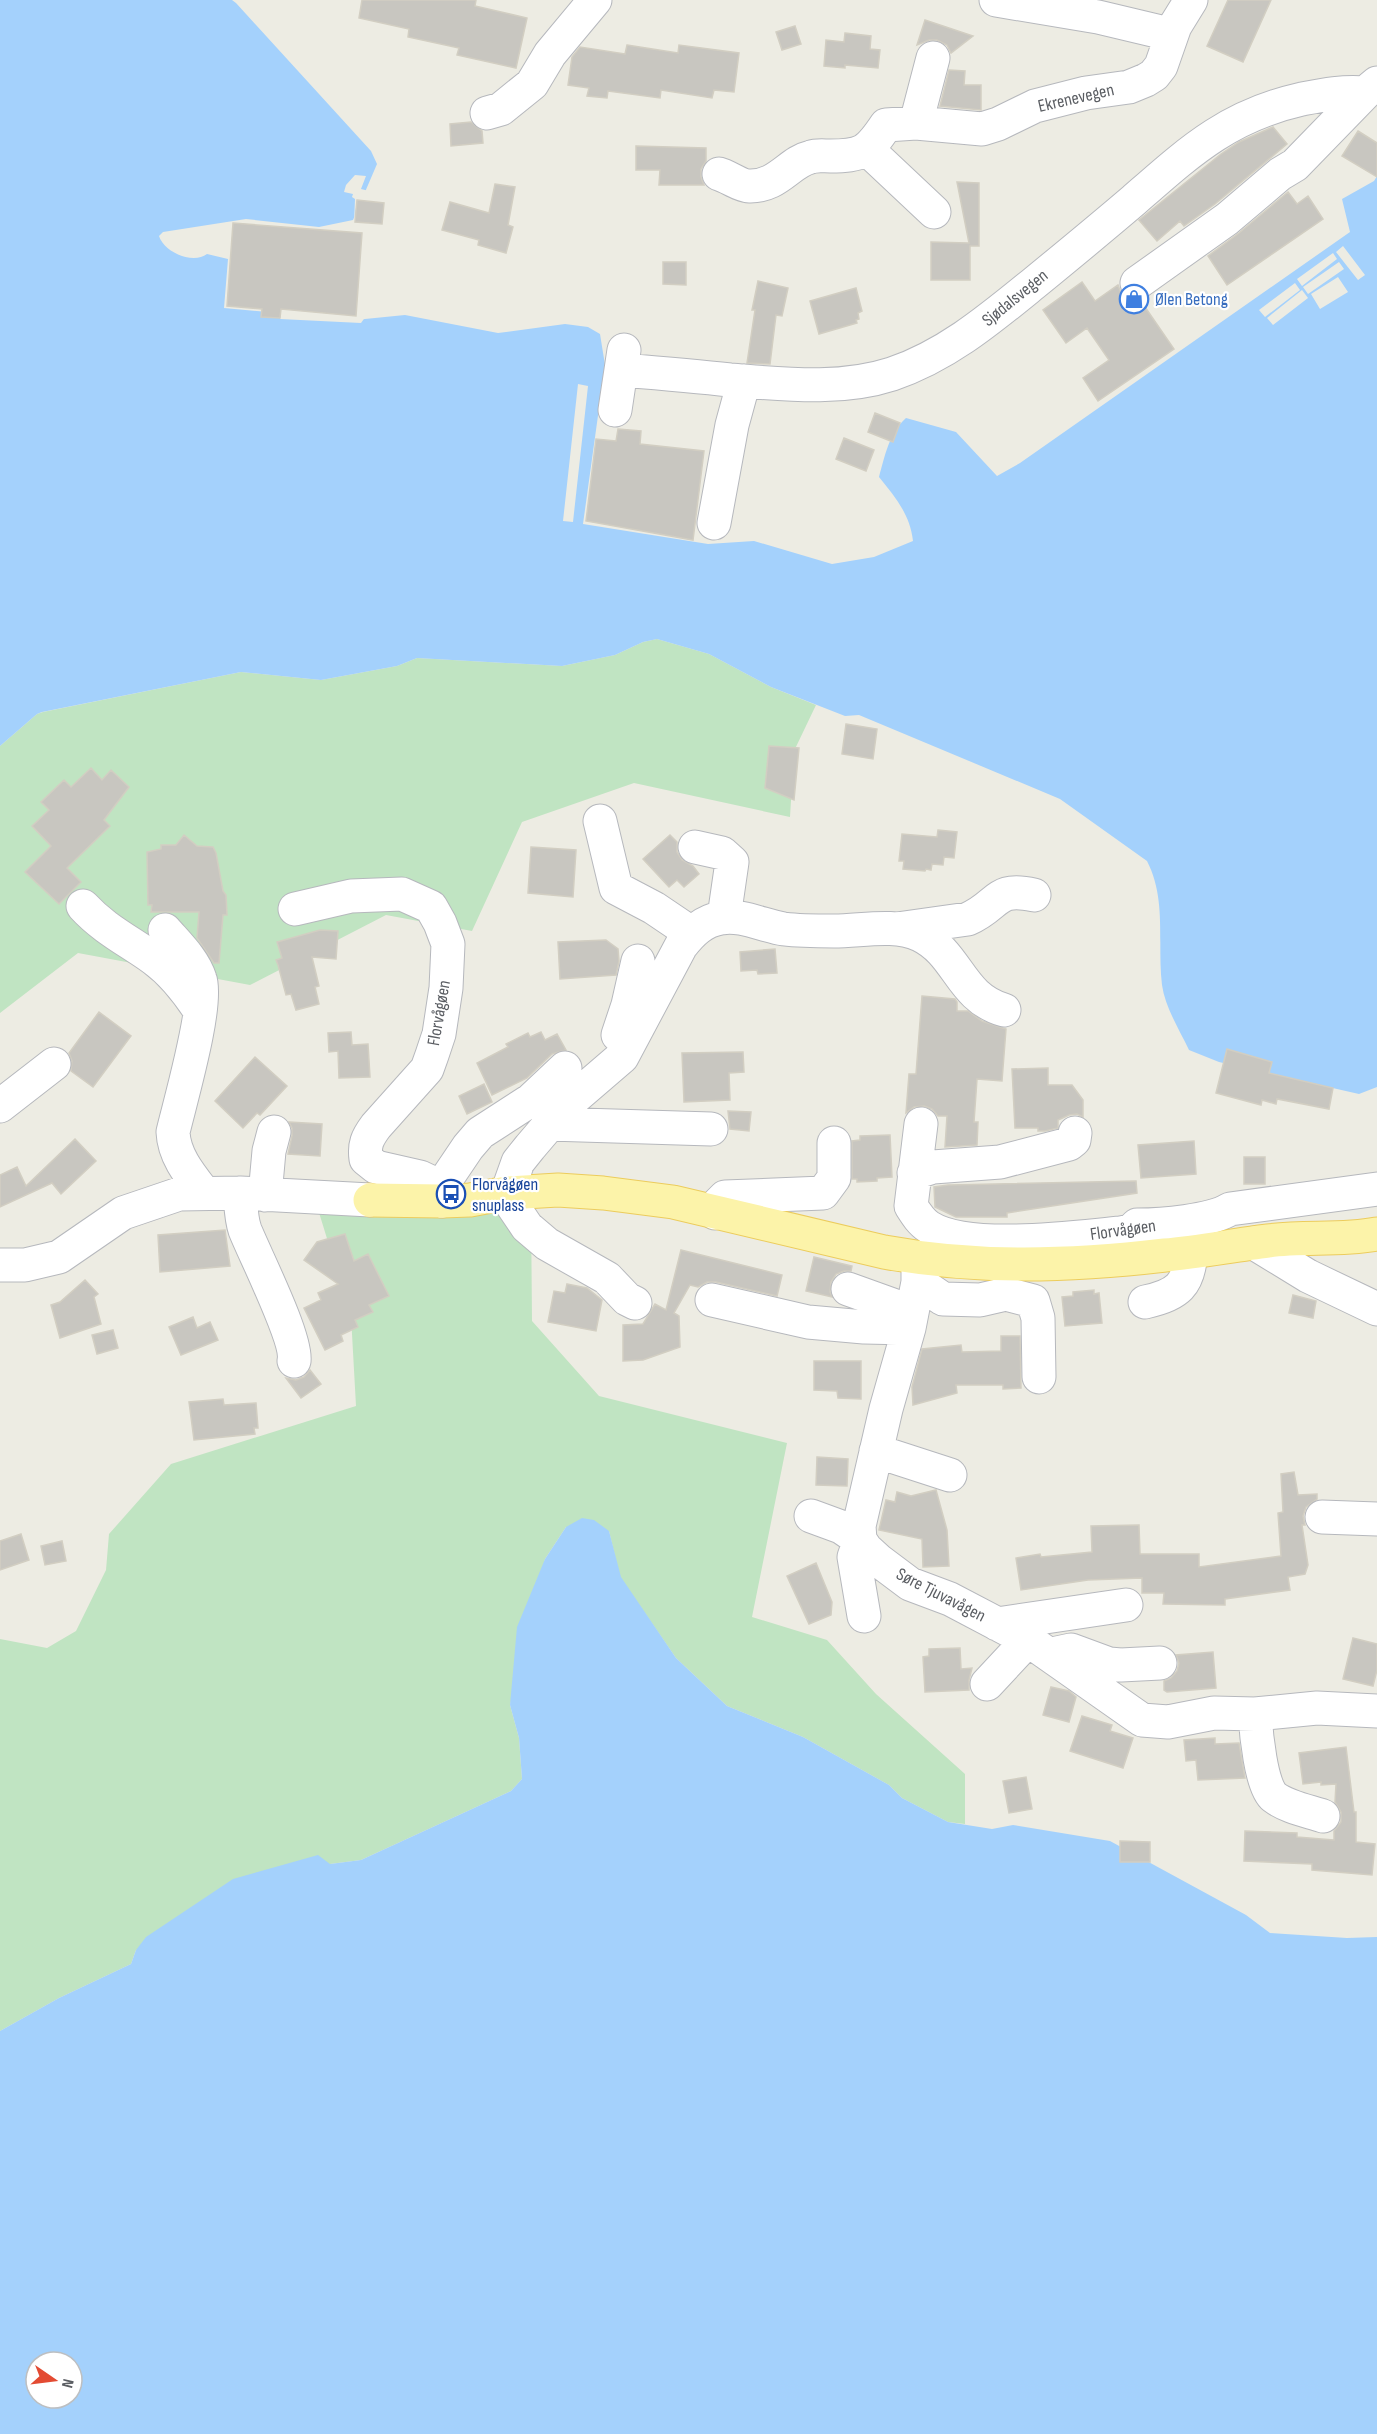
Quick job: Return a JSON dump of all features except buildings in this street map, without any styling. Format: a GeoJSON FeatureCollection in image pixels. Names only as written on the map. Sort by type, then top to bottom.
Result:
{"type":"FeatureCollection","features":[{"type":"Feature","properties":{"kind":"main road","name":"Florvågøen"},"geometry":{"type":"LineString","coordinates":[[370,1200],[441,1194],[470,1200],[507,1193],[558,1190],[673,1202],[715,1213],[914,1295],[1008,1265],[1112,1260],[1254,1243],[1377,1234]]}},
{"type":"Feature","properties":{"kind":"street"},"geometry":{"type":"LineString","coordinates":[[487,113],[501,109],[532,84],[550,54],[594,0]]}},
{"type":"Feature","properties":{"kind":"street"},"geometry":{"type":"LineString","coordinates":[[996,0],[1098,17],[1161,32],[1168,32],[1183,13]]}},
{"type":"Feature","properties":{"kind":"street","name":"Ekrenevegen"},"geometry":{"type":"LineString","coordinates":[[867,149],[886,125],[916,123],[982,129],[1035,106],[1086,93],[1129,87],[1154,75],[1161,66],[1183,13]]}},
{"type":"Feature","properties":{"kind":"street"},"geometry":{"type":"LineString","coordinates":[[916,123],[933,58]]}},
{"type":"Feature","properties":{"kind":"street","name":"Sjødalsvegen"},"geometry":{"type":"LineString","coordinates":[[1137,283],[1194,244],[1280,174],[1295,165],[1371,88]]}},
{"type":"Feature","properties":{"kind":"street","name":"Sjødalsvegen"},"geometry":{"type":"LineString","coordinates":[[615,410],[623,360],[744,381],[781,384],[840,383],[891,375],[941,351],[994,318],[1204,140],[1250,115],[1277,105],[1371,88]]}},
{"type":"Feature","properties":{"kind":"street"},"geometry":{"type":"LineString","coordinates":[[719,174],[749,186],[778,178],[811,156],[851,156],[861,154],[867,149],[934,212]]}},
{"type":"Feature","properties":{"kind":"street"},"geometry":{"type":"LineString","coordinates":[[714,523],[732,425],[744,381]]}},
{"type":"Feature","properties":{"kind":"street"},"geometry":{"type":"LineString","coordinates":[[600,821],[616,888],[654,908],[692,933]]}},
{"type":"Feature","properties":{"kind":"street"},"geometry":{"type":"LineString","coordinates":[[695,847],[722,853],[732,862],[724,917]]}},
{"type":"Feature","properties":{"kind":"street"},"geometry":{"type":"LineString","coordinates":[[441,1194],[468,1147],[480,1133],[531,1100],[622,1057],[681,946],[692,933],[710,921],[724,917],[785,929],[835,931],[896,929],[968,919],[1006,892],[1034,895]]}},
{"type":"Feature","properties":{"kind":"street","name":"Florvågøen"},"geometry":{"type":"LineString","coordinates":[[294,909],[351,896],[402,894],[432,907],[448,944],[446,988],[438,1034],[427,1069],[376,1126],[364,1146],[366,1159],[376,1167],[420,1177],[441,1194]]}},
{"type":"Feature","properties":{"kind":"street"},"geometry":{"type":"LineString","coordinates":[[82,906],[99,923],[155,960],[184,986],[201,1012]]}},
{"type":"Feature","properties":{"kind":"street"},"geometry":{"type":"LineString","coordinates":[[896,929],[920,935],[931,942],[950,960],[972,992],[988,1005],[1004,1010]]}},
{"type":"Feature","properties":{"kind":"street"},"geometry":{"type":"LineString","coordinates":[[165,930],[192,962],[201,980],[201,1012],[173,1132],[173,1142],[180,1159],[204,1193]]}},
{"type":"Feature","properties":{"kind":"street"},"geometry":{"type":"LineString","coordinates":[[635,1303],[627,1299],[607,1278],[547,1244],[527,1227],[506,1196],[518,1162],[565,1106],[580,1075],[599,1068],[618,1035],[628,1005],[638,961]]}},
{"type":"Feature","properties":{"kind":"street"},"geometry":{"type":"LineString","coordinates":[[0,1106],[54,1064]]}},
{"type":"Feature","properties":{"kind":"street"},"geometry":{"type":"LineString","coordinates":[[549,1124],[711,1129]]}},
{"type":"Feature","properties":{"kind":"street","name":"Florvågøen"},"geometry":{"type":"LineString","coordinates":[[921,1124],[911,1206],[927,1226],[959,1237],[1013,1242],[1121,1233],[1131,1231],[1137,1225],[1162,1225],[1215,1215],[1230,1209],[1377,1189]]}},
{"type":"Feature","properties":{"kind":"street"},"geometry":{"type":"LineString","coordinates":[[274,1132],[270,1151],[252,1194],[245,1229],[284,1320],[295,1354],[294,1361]]}},
{"type":"Feature","properties":{"kind":"street"},"geometry":{"type":"LineString","coordinates":[[914,1173],[933,1167],[1000,1162],[1069,1144],[1074,1140],[1075,1133]]}},
{"type":"Feature","properties":{"kind":"street"},"geometry":{"type":"LineString","coordinates":[[715,1213],[719,1203],[725,1197],[823,1192],[834,1178],[834,1143]]}},
{"type":"Feature","properties":{"kind":"street","name":"Florvågøen"},"geometry":{"type":"LineString","coordinates":[[0,1265],[25,1265],[52,1259],[86,1240],[123,1213],[179,1194],[252,1194],[370,1200]]}},
{"type":"Feature","properties":{"kind":"street"},"geometry":{"type":"LineString","coordinates":[[1254,1243],[1308,1276],[1377,1309]]}},
{"type":"Feature","properties":{"kind":"street"},"geometry":{"type":"LineString","coordinates":[[1146,1302],[1173,1293],[1185,1282],[1190,1268],[1191,1252]]}},
{"type":"Feature","properties":{"kind":"street"},"geometry":{"type":"LineString","coordinates":[[848,1288],[943,1299],[980,1300],[1006,1294],[1033,1301],[1038,1318],[1039,1377]]}},
{"type":"Feature","properties":{"kind":"street"},"geometry":{"type":"LineString","coordinates":[[712,1300],[808,1322],[864,1327],[914,1295]]}},
{"type":"Feature","properties":{"kind":"street"},"geometry":{"type":"LineString","coordinates":[[864,1616],[854,1557],[860,1540],[859,1526],[876,1451],[914,1295]]}},
{"type":"Feature","properties":{"kind":"street"},"geometry":{"type":"LineString","coordinates":[[876,1451],[950,1475]]}},
{"type":"Feature","properties":{"kind":"street","name":"Søre Tjuvavågen"},"geometry":{"type":"LineString","coordinates":[[811,1516],[841,1527],[860,1540],[878,1560],[910,1584],[950,1599],[1028,1640],[1142,1720],[1168,1722],[1214,1713],[1255,1714],[1317,1708],[1377,1711]]}},
{"type":"Feature","properties":{"kind":"street"},"geometry":{"type":"LineString","coordinates":[[1322,1517],[1377,1519]]}},
{"type":"Feature","properties":{"kind":"street","name":"Søre Tjuvavågen"},"geometry":{"type":"LineString","coordinates":[[997,1624],[1126,1605]]}},
{"type":"Feature","properties":{"kind":"street"},"geometry":{"type":"LineString","coordinates":[[987,1684],[1028,1640]]}},
{"type":"Feature","properties":{"kind":"street"},"geometry":{"type":"LineString","coordinates":[[1054,1658],[1057,1653],[1066,1649],[1109,1664],[1160,1663]]}},
{"type":"Feature","properties":{"kind":"street"},"geometry":{"type":"LineString","coordinates":[[1255,1714],[1264,1777],[1269,1792],[1285,1803],[1323,1816]]}},
{"type":"Feature","properties":{"kind":"green space"},"geometry":{"type":"Polygon","coordinates":[[[657,639],[709,654],[771,687],[816,705],[794,751],[790,817],[634,783],[522,822],[472,931],[386,915],[250,985],[78,953],[0,1013],[0,746],[37,714],[241,672],[321,680],[397,666],[417,658],[562,666],[615,655],[643,642],[657,639]]]}},
{"type":"Feature","properties":{"kind":"green space"},"geometry":{"type":"Polygon","coordinates":[[[312,1190],[531,1206],[532,1321],[599,1396],[787,1443],[752,1617],[827,1640],[876,1694],[965,1774],[965,1824],[948,1822],[902,1798],[889,1785],[803,1737],[727,1706],[676,1658],[620,1577],[609,1531],[566,1527],[545,1559],[510,1705],[519,1738],[522,1779],[511,1791],[361,1860],[330,1864],[136,1950],[131,1964],[59,1998],[0,2031],[0,1639],[47,1648],[76,1631],[106,1570],[109,1534],[171,1464],[356,1406],[351,1316],[312,1190]]]}},
{"type":"Feature","properties":{"kind":"water"},"geometry":{"type":"Polygon","coordinates":[[[0,0],[232,0],[371,151],[377,164],[353,220],[319,227],[246,219],[163,232],[159,236],[162,242],[180,255],[194,258],[207,254],[228,259],[224,308],[355,320],[405,315],[498,333],[565,324],[588,327],[600,334],[605,365],[583,524],[708,544],[754,541],[832,564],[874,557],[913,541],[905,514],[879,477],[895,431],[906,418],[956,432],[997,476],[1020,463],[1350,232],[1342,199],[1374,181],[1377,176],[1377,1087],[1359,1094],[1219,1062],[1189,1050],[1173,1018],[1162,985],[1159,906],[1153,876],[1147,861],[1060,799],[859,715],[845,716],[771,687],[709,654],[657,639],[643,642],[615,655],[562,666],[417,658],[397,666],[321,680],[241,672],[42,712],[0,746],[0,0]]]}},
{"type":"Feature","properties":{"kind":"water"},"geometry":{"type":"Polygon","coordinates":[[[582,1518],[594,1520],[609,1531],[621,1577],[676,1658],[727,1706],[803,1737],[889,1785],[902,1798],[948,1822],[992,1829],[1013,1825],[1110,1841],[1246,1915],[1270,1933],[1347,1938],[1377,1937],[1377,2434],[0,2434],[0,2031],[59,1998],[131,1964],[136,1950],[146,1937],[233,1879],[318,1855],[330,1864],[361,1860],[511,1791],[522,1779],[519,1738],[510,1705],[517,1627],[545,1559],[566,1527],[582,1518]]]}},
{"type":"Feature","properties":{"kind":"pier"},"geometry":{"type":"Polygon","coordinates":[[[355,175],[366,176],[361,189],[369,191],[365,200],[357,200],[354,223],[355,199],[352,197],[353,194],[344,192],[346,185],[355,175]]]}},
{"type":"Feature","properties":{"kind":"pier"},"geometry":{"type":"Polygon","coordinates":[[[1343,246],[1365,275],[1358,280],[1336,252],[1343,246]]]}},
{"type":"Feature","properties":{"kind":"pier"},"geometry":{"type":"Polygon","coordinates":[[[1333,253],[1337,259],[1302,286],[1297,279],[1333,253]]]}},
{"type":"Feature","properties":{"kind":"pier"},"geometry":{"type":"Polygon","coordinates":[[[1339,262],[1344,269],[1308,294],[1303,287],[1339,262]]]}},
{"type":"Feature","properties":{"kind":"pier"},"geometry":{"type":"Polygon","coordinates":[[[1338,277],[1348,292],[1320,309],[1311,294],[1338,277]]]}},
{"type":"Feature","properties":{"kind":"pier"},"geometry":{"type":"Polygon","coordinates":[[[1295,283],[1300,290],[1265,317],[1259,310],[1295,283]]]}},
{"type":"Feature","properties":{"kind":"pier"},"geometry":{"type":"Polygon","coordinates":[[[1302,290],[1308,298],[1273,325],[1267,318],[1302,290]]]}},
{"type":"Feature","properties":{"kind":"pier"},"geometry":{"type":"Polygon","coordinates":[[[281,311],[355,317],[393,313],[393,316],[366,316],[361,323],[280,319],[281,311]]]}},
{"type":"Feature","properties":{"kind":"pier"},"geometry":{"type":"Polygon","coordinates":[[[578,384],[588,386],[573,522],[563,521],[578,384]]]}},
{"type":"Feature","properties":{"kind":"place","name":"Ølen Betong"},"geometry":{"type":"Point","coordinates":[1134,299]}},
{"type":"Feature","properties":{"kind":"place","name":"Florvågøen snuplass"},"geometry":{"type":"Point","coordinates":[451,1194]}}]}
